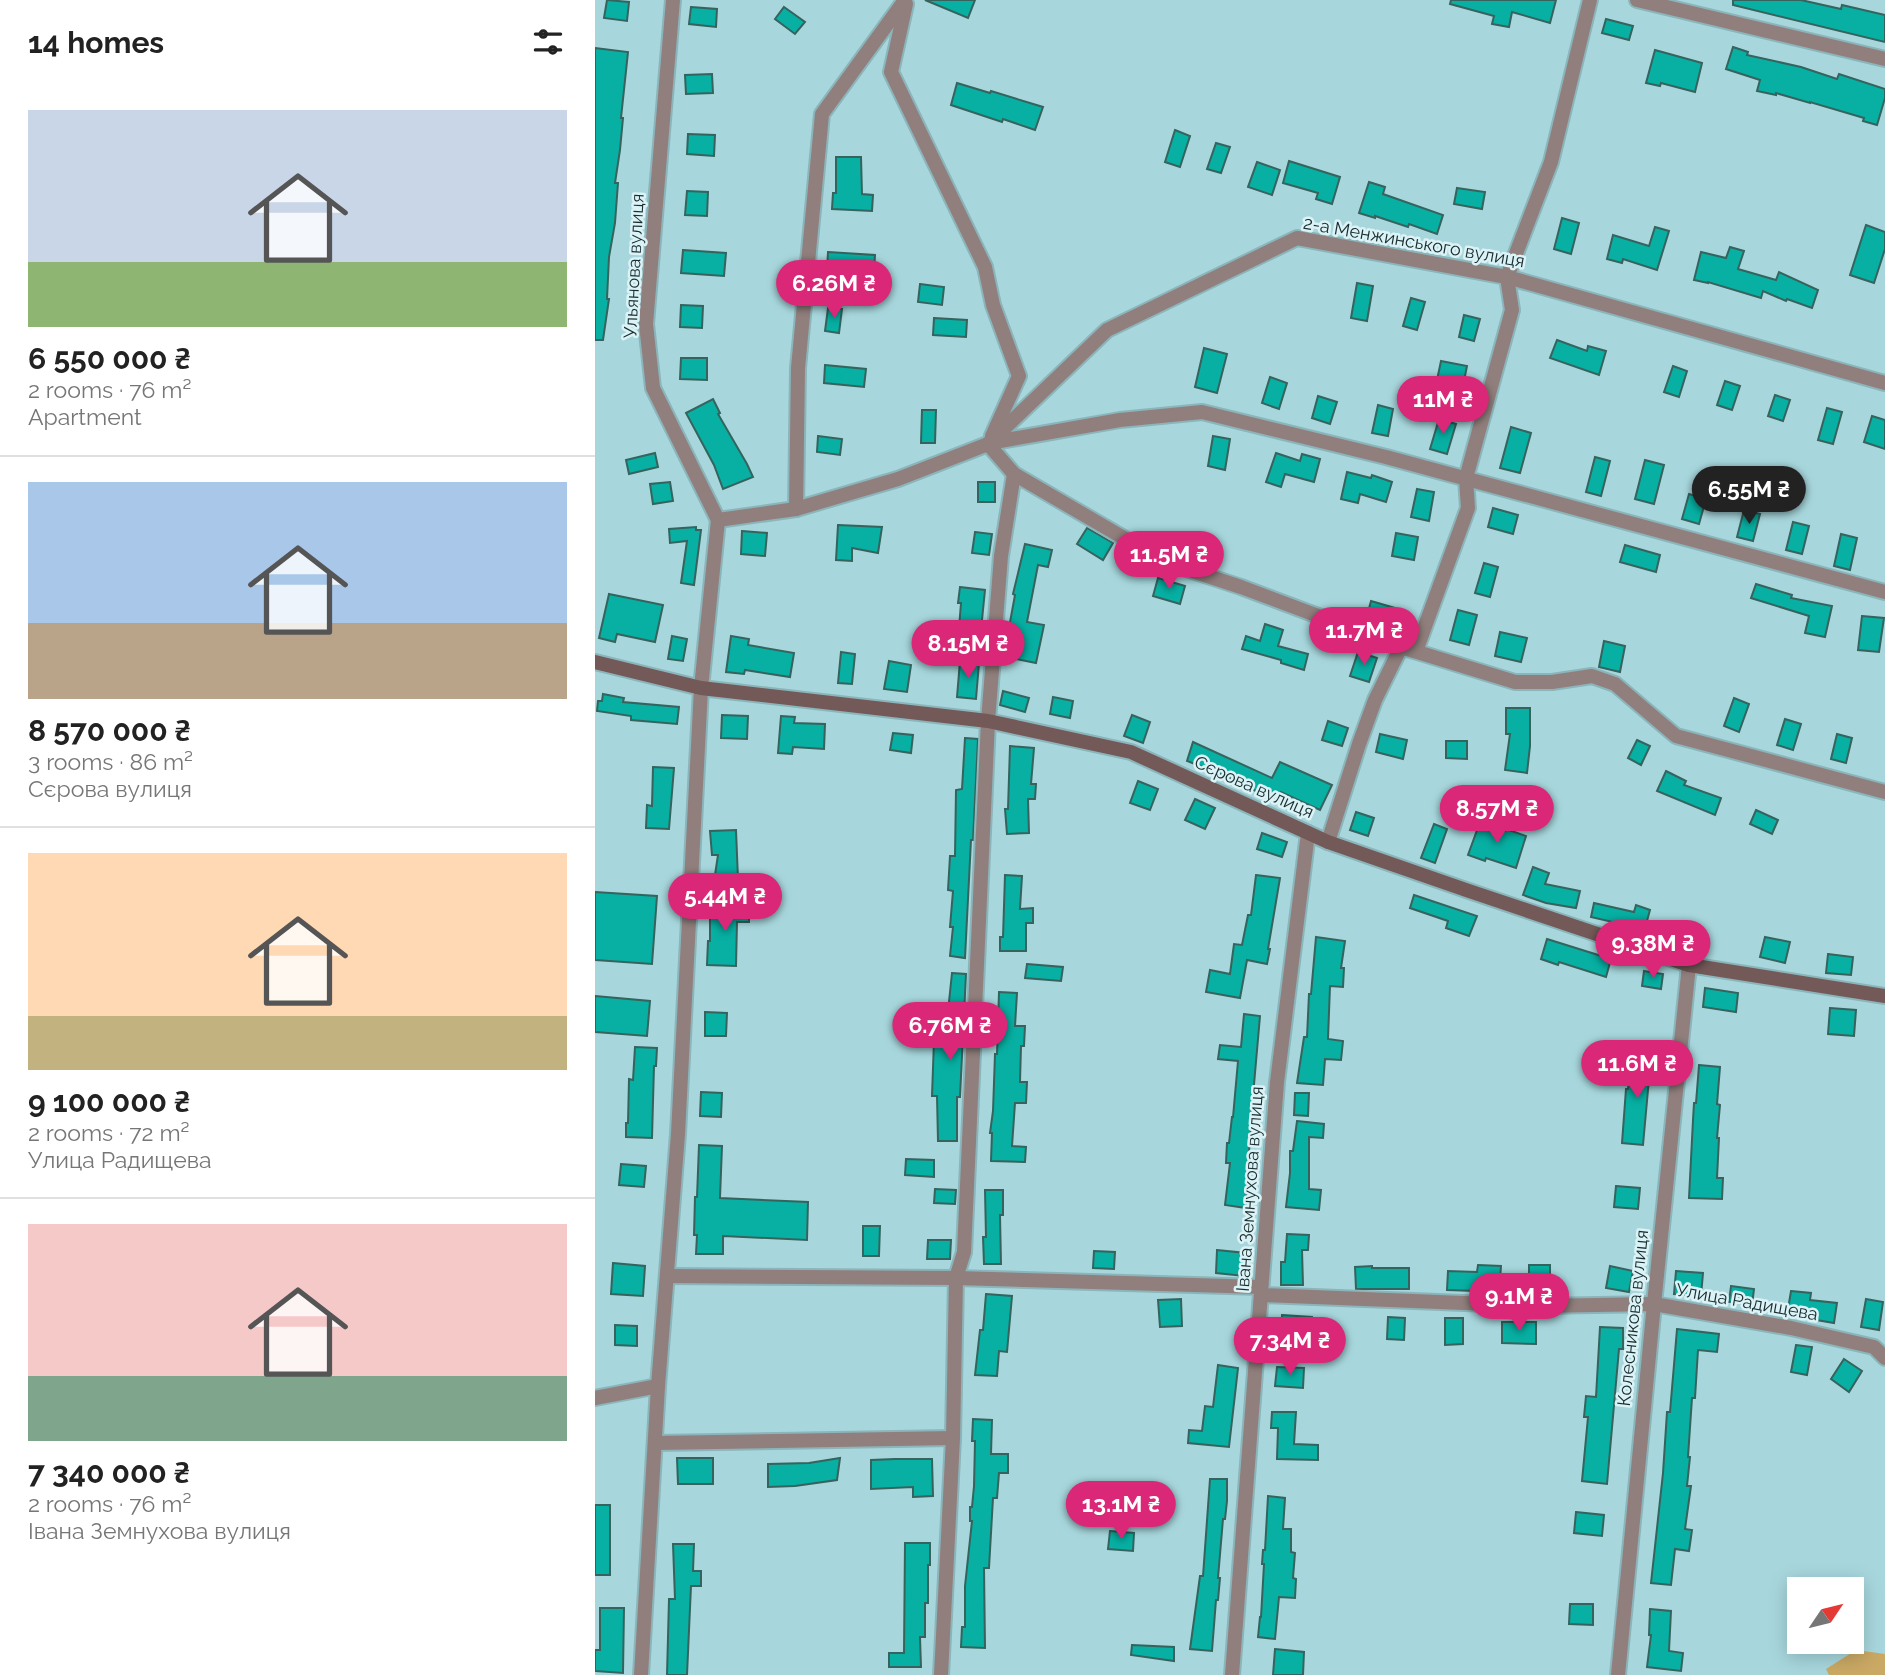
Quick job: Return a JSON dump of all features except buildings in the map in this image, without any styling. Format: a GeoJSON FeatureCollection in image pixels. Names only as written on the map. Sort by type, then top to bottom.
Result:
{"type":"FeatureCollection","features":[{"type":"Feature","properties":{"kind":"street","name":"Ульянова вулиця"},"geometry":{"type":"LineString","coordinates":[[673,0],[646,324],[653,388],[718,520]]}},
{"type":"Feature","properties":{"kind":"street"},"geometry":{"type":"LineString","coordinates":[[796,509],[799,368],[821,114],[906,0]]}},
{"type":"Feature","properties":{"kind":"street"},"geometry":{"type":"LineString","coordinates":[[906,0],[891,72],[985,267],[993,305],[1019,376],[988,444]]}},
{"type":"Feature","properties":{"kind":"street"},"geometry":{"type":"LineString","coordinates":[[1416,651],[1468,508],[1466,478],[1512,310],[1507,276],[1551,162],[1590,0]]}},
{"type":"Feature","properties":{"kind":"street"},"geometry":{"type":"LineString","coordinates":[[1637,0],[1885,59]]}},
{"type":"Feature","properties":{"kind":"street","name":"2-а Менжинського вулиця"},"geometry":{"type":"LineString","coordinates":[[988,444],[1107,330],[1297,238],[1507,276],[1885,383]]}},
{"type":"Feature","properties":{"kind":"street"},"geometry":{"type":"LineString","coordinates":[[641,1675],[678,1134],[701,688],[718,520],[796,509],[898,479],[988,444],[1120,420],[1202,412],[1466,478],[1885,592]]}},
{"type":"Feature","properties":{"kind":"street"},"geometry":{"type":"LineString","coordinates":[[988,444],[1014,474],[1165,562],[1401,646],[1515,682],[1552,682],[1592,676],[1615,684],[1676,736],[1885,792]]}},
{"type":"Feature","properties":{"kind":"street"},"geometry":{"type":"LineString","coordinates":[[941,1675],[953,1438],[956,1279],[964,1252],[988,721],[1001,556],[1014,474]]}},
{"type":"Feature","properties":{"kind":"street"},"geometry":{"type":"LineString","coordinates":[[1328,842],[1375,700],[1401,646]]}},
{"type":"Feature","properties":{"kind":"street","name":"Сєрова вулиця"},"geometry":{"type":"LineString","coordinates":[[595,662],[701,688],[988,721],[1131,752],[1328,842],[1689,965],[1885,996]]}},
{"type":"Feature","properties":{"kind":"street","name":"Івана Земнухова вулиця"},"geometry":{"type":"LineString","coordinates":[[1232,1675],[1277,1082],[1308,833]]}},
{"type":"Feature","properties":{"kind":"street","name":"Колесникова вулиця"},"geometry":{"type":"LineString","coordinates":[[1618,1675],[1689,965]]}},
{"type":"Feature","properties":{"kind":"street","name":"Улица Радищева"},"geometry":{"type":"LineString","coordinates":[[667,1276],[956,1279],[1261,1291],[1539,1306],[1654,1304],[1791,1328],[1874,1348],[1885,1358]]}},
{"type":"Feature","properties":{"kind":"street"},"geometry":{"type":"LineString","coordinates":[[595,1398],[659,1386]]}},
{"type":"Feature","properties":{"kind":"street"},"geometry":{"type":"LineString","coordinates":[[655,1443],[953,1438]]}},
{"type":"Feature","properties":{"kind":"shaded area"},"geometry":{"type":"Polygon","coordinates":[[[1864,1651],[1885,1654],[1885,1675],[1829,1675],[1826,1669],[1850,1654],[1864,1654],[1864,1651]]]}}]}
